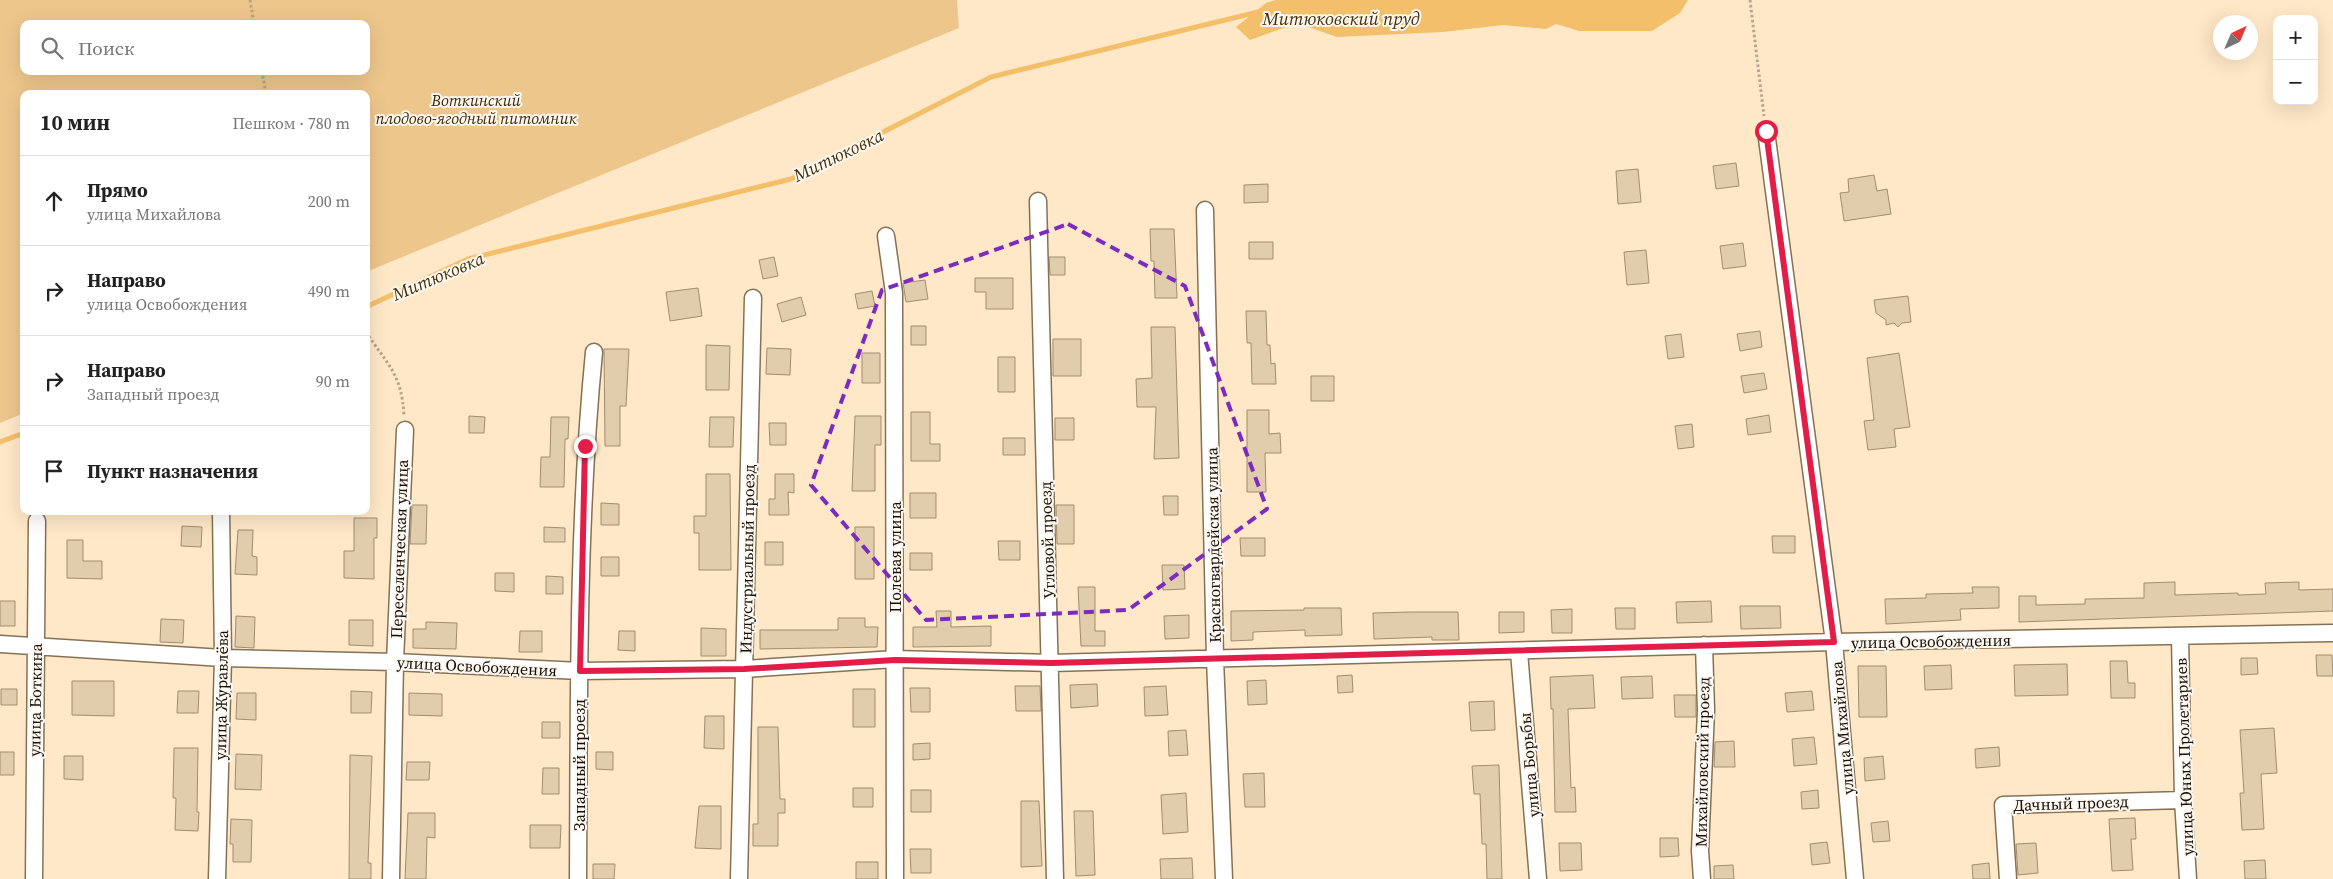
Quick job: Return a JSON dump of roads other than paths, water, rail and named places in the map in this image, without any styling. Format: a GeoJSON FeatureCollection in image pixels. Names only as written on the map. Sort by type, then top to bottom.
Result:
{"type":"FeatureCollection","features":[{"type":"Feature","properties":{"kind":"street","name":"улица Михайлова"},"geometry":{"type":"LineString","coordinates":[[1766,131],[1834,642],[1855,879]]}},
{"type":"Feature","properties":{"kind":"street","name":"Угловой проезд"},"geometry":{"type":"LineString","coordinates":[[1038,201],[1055,879]]}},
{"type":"Feature","properties":{"kind":"street","name":"Красногвардейская улица"},"geometry":{"type":"LineString","coordinates":[[1205,210],[1215,659],[1224,879]]}},
{"type":"Feature","properties":{"kind":"street","name":"Полевая улица"},"geometry":{"type":"LineString","coordinates":[[886,236],[894,293],[894,879]]}},
{"type":"Feature","properties":{"kind":"street","name":"Индустриальный проезд"},"geometry":{"type":"LineString","coordinates":[[739,879],[753,298]]}},
{"type":"Feature","properties":{"kind":"street","name":"Западный проезд"},"geometry":{"type":"LineString","coordinates":[[578,879],[585,446],[594,352]]}},
{"type":"Feature","properties":{"kind":"street","name":"Переселенческая улица"},"geometry":{"type":"LineString","coordinates":[[390,879],[395,662],[405,430]]}},
{"type":"Feature","properties":{"kind":"street","name":"улица Журавлёва"},"geometry":{"type":"LineString","coordinates":[[217,879],[223,658],[221,515]]}},
{"type":"Feature","properties":{"kind":"street","name":"улица Боткина"},"geometry":{"type":"LineString","coordinates":[[34,879],[37,522]]}},
{"type":"Feature","properties":{"kind":"street","name":"улица Освобождения"},"geometry":{"type":"LineString","coordinates":[[0,644],[223,658],[395,662],[580,671],[744,669],[895,660],[1051,663],[1520,652],[1704,645],[2333,633]]}},
{"type":"Feature","properties":{"kind":"street","name":"улица Юных Пролетариев"},"geometry":{"type":"LineString","coordinates":[[2180,636],[2183,800],[2188,879]]}},
{"type":"Feature","properties":{"kind":"street","name":"Михайловский проезд"},"geometry":{"type":"LineString","coordinates":[[1702,879],[1700,850],[1706,710],[1704,645]]}},
{"type":"Feature","properties":{"kind":"street","name":"улица Борьбы"},"geometry":{"type":"LineString","coordinates":[[1520,652],[1538,879]]}},
{"type":"Feature","properties":{"kind":"street","name":"Дачный проезд"},"geometry":{"type":"LineString","coordinates":[[2008,879],[2003,805],[2183,800]]}},
{"type":"Feature","properties":{"kind":"water","name":"Митюковский пруд"},"geometry":{"type":"Polygon","coordinates":[[[1276,0],[1688,0],[1680,13],[1652,31],[1579,31],[1556,24],[1546,29],[1503,25],[1443,32],[1337,37],[1297,23],[1250,40],[1236,27],[1266,3],[1276,0]]]}},
{"type":"Feature","properties":{"kind":"waterway","name":"Митюковка"},"geometry":{"type":"LineString","coordinates":[[370,305],[468,259],[791,179],[991,77],[1258,12]]}},
{"type":"Feature","properties":{"kind":"waterway","name":"Митюковка"},"geometry":{"type":"LineString","coordinates":[[0,442],[20,434]]}},
{"type":"Feature","properties":{"kind":"park label","name":"Воткинский плодово-ягодный питомник"},"geometry":{"type":"Point","coordinates":[476,109]}}]}
